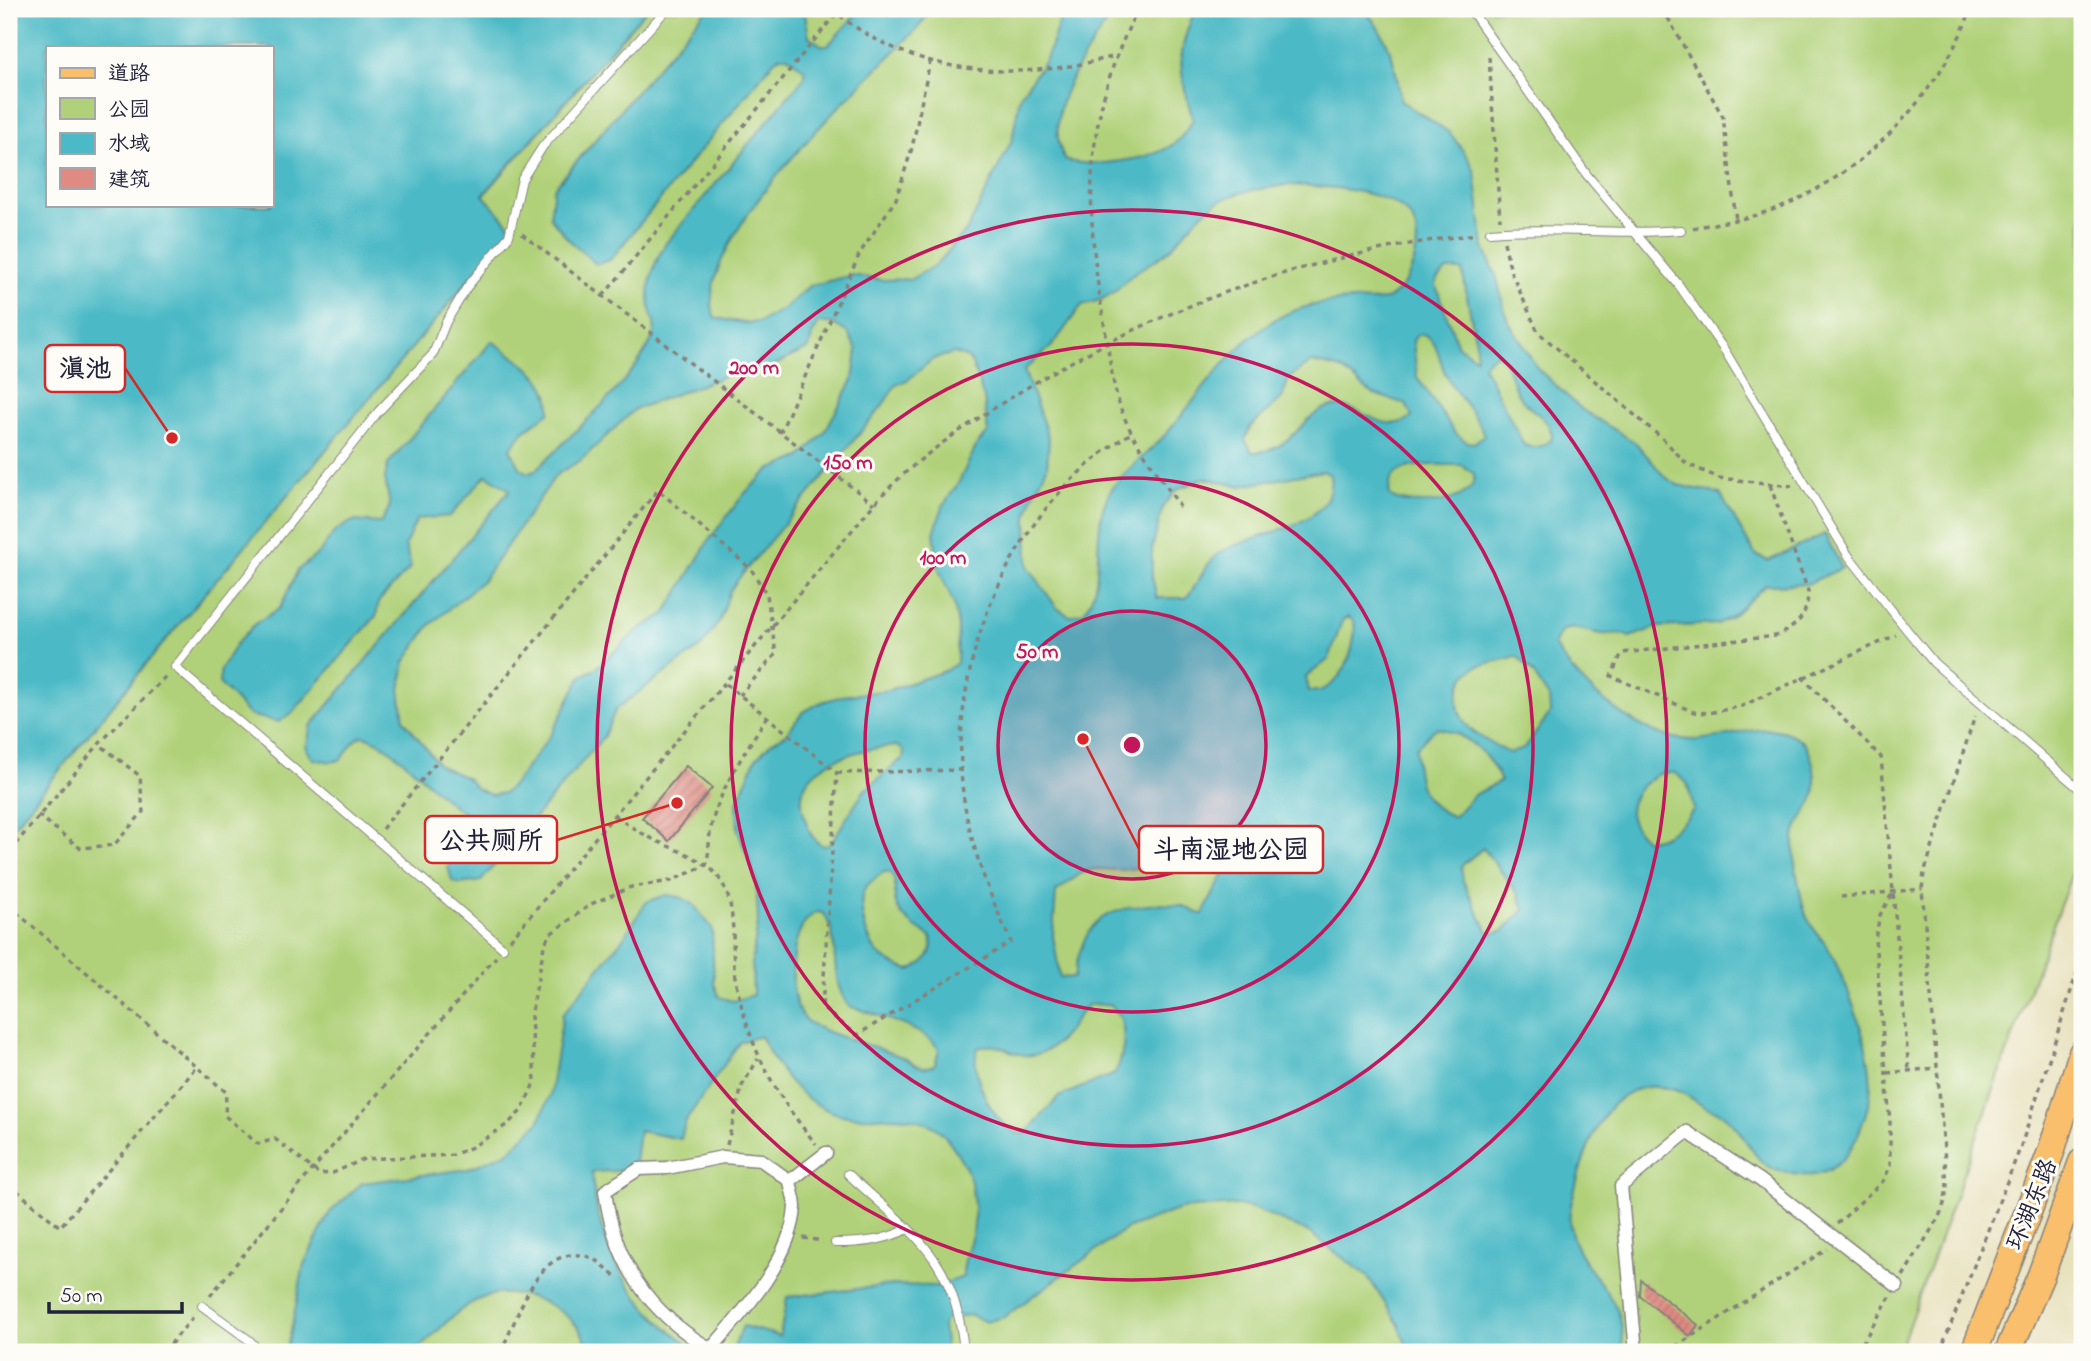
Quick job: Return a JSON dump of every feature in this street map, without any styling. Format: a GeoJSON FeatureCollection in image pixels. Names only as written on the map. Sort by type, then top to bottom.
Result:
{"type":"FeatureCollection","features":[{"type":"Feature","properties":{"kind":"main road","name":"环湖东路"},"geometry":{"type":"LineString","coordinates":[[1974,1352],[2051,1152],[2082,1053]]}},
{"type":"Feature","properties":{"kind":"main road","name":"环湖东路"},"geometry":{"type":"LineString","coordinates":[[2008,1352],[2041,1275],[2082,1162]]}},
{"type":"Feature","properties":{"kind":"main road"},"geometry":{"type":"LineString","coordinates":[[2009,1258],[2041,1275]]}},
{"type":"Feature","properties":{"kind":"street"},"geometry":{"type":"LineString","coordinates":[[1636,1352],[1620,1186],[1687,1132],[1760,1180],[1897,1286]]}},
{"type":"Feature","properties":{"kind":"street"},"geometry":{"type":"LineString","coordinates":[[790,1181],[826,1153]]}},
{"type":"Feature","properties":{"kind":"street"},"geometry":{"type":"LineString","coordinates":[[723,1157],[761,1160],[790,1181],[795,1207],[787,1235],[761,1291],[711,1349],[668,1320],[631,1274],[616,1247],[605,1191],[639,1169],[667,1168],[723,1157]]}},
{"type":"Feature","properties":{"kind":"lane"},"geometry":{"type":"LineString","coordinates":[[503,948],[175,667],[378,412],[433,354],[454,307],[509,236],[522,179],[543,146],[667,9]]}},
{"type":"Feature","properties":{"kind":"lane"},"geometry":{"type":"LineString","coordinates":[[1470,9],[1587,175],[1678,284],[1726,351],[1848,555],[1934,663],[2082,791]]}},
{"type":"Feature","properties":{"kind":"lane"},"geometry":{"type":"LineString","coordinates":[[1490,232],[1548,229],[1648,233],[1681,230]]}},
{"type":"Feature","properties":{"kind":"lane"},"geometry":{"type":"LineString","coordinates":[[848,1174],[928,1248],[949,1283],[964,1352]]}},
{"type":"Feature","properties":{"kind":"lane"},"geometry":{"type":"LineString","coordinates":[[835,1242],[864,1243],[888,1239],[908,1229]]}},
{"type":"Feature","properties":{"kind":"lane"},"geometry":{"type":"LineString","coordinates":[[202,1306],[261,1352]]}},
{"type":"Feature","properties":{"kind":"path"},"geometry":{"type":"LineString","coordinates":[[832,9],[839,11],[879,42],[910,56],[970,69],[1035,70],[1115,56]]}},
{"type":"Feature","properties":{"kind":"path"},"geometry":{"type":"LineString","coordinates":[[1138,9],[1115,56],[1102,98],[1094,151],[1089,219],[1107,343],[1121,408],[1180,507]]}},
{"type":"Feature","properties":{"kind":"path"},"geometry":{"type":"LineString","coordinates":[[1663,9],[1723,117],[1736,220]]}},
{"type":"Feature","properties":{"kind":"path"},"geometry":{"type":"LineString","coordinates":[[1681,230],[1736,220],[1777,208],[1810,193],[1852,166],[1887,135],[1938,77],[1954,51],[1971,9]]}},
{"type":"Feature","properties":{"kind":"path"},"geometry":{"type":"LineString","coordinates":[[603,296],[797,58],[839,11]]}},
{"type":"Feature","properties":{"kind":"path"},"geometry":{"type":"LineString","coordinates":[[1488,34],[1494,161],[1501,231],[1511,272],[1538,332],[1665,441],[1687,464],[1719,478],[1770,485],[1806,485]]}},
{"type":"Feature","properties":{"kind":"path"},"geometry":{"type":"LineString","coordinates":[[780,433],[860,253],[895,199],[912,148],[930,61]]}},
{"type":"Feature","properties":{"kind":"path"},"geometry":{"type":"LineString","coordinates":[[512,226],[586,286],[603,296],[874,504]]}},
{"type":"Feature","properties":{"kind":"path"},"geometry":{"type":"LineString","coordinates":[[164,1352],[312,1170],[726,684],[874,504],[917,461],[1037,381],[1163,315],[1299,267],[1414,242],[1490,232]]}},
{"type":"Feature","properties":{"kind":"path"},"geometry":{"type":"LineString","coordinates":[[836,773],[822,1008],[857,1035],[1011,942],[996,910],[971,837],[961,771],[967,686],[977,640],[996,590],[1018,549],[1064,486],[1090,461],[1133,432]]}},
{"type":"Feature","properties":{"kind":"path"},"geometry":{"type":"LineString","coordinates":[[1770,485],[1808,591],[1808,608],[1798,623],[1776,636],[1622,653],[1611,676],[1694,712],[1709,713],[1742,706],[1907,630]]}},
{"type":"Feature","properties":{"kind":"path"},"geometry":{"type":"LineString","coordinates":[[374,839],[659,490],[751,569],[767,595],[776,654],[740,695]]}},
{"type":"Feature","properties":{"kind":"path"},"geometry":{"type":"LineString","coordinates":[[9,852],[99,744],[175,667]]}},
{"type":"Feature","properties":{"kind":"path"},"geometry":{"type":"LineString","coordinates":[[1802,677],[1881,757],[1909,1071]]}},
{"type":"Feature","properties":{"kind":"path"},"geometry":{"type":"LineString","coordinates":[[726,684],[836,773],[961,771]]}},
{"type":"Feature","properties":{"kind":"path"},"geometry":{"type":"LineString","coordinates":[[1857,1352],[1945,1201],[1924,873],[1979,703]]}},
{"type":"Feature","properties":{"kind":"path"},"geometry":{"type":"LineString","coordinates":[[9,906],[226,1092],[225,1116],[258,1144],[275,1139],[312,1170],[328,1175],[364,1158],[453,1154],[472,1147],[508,1124],[523,1110],[535,1081],[531,1016],[544,946],[549,935],[591,904],[631,887],[671,881],[706,865],[711,851],[710,828],[730,779],[767,716]]}},
{"type":"Feature","properties":{"kind":"path"},"geometry":{"type":"LineString","coordinates":[[38,815],[80,848],[114,845],[143,812],[140,776],[99,744]]}},
{"type":"Feature","properties":{"kind":"path"},"geometry":{"type":"LineString","coordinates":[[614,816],[706,865],[717,875],[727,892],[738,992],[758,1059],[802,1127],[826,1153]]}},
{"type":"Feature","properties":{"kind":"path"},"geometry":{"type":"LineString","coordinates":[[1841,897],[1923,890]]}},
{"type":"Feature","properties":{"kind":"path"},"geometry":{"type":"LineString","coordinates":[[1828,1232],[1883,1181],[1890,1167],[1886,1073],[1875,939],[1880,915],[1893,892]]}},
{"type":"Feature","properties":{"kind":"path"},"geometry":{"type":"LineString","coordinates":[[1940,1352],[2021,1146],[2082,957]]}},
{"type":"Feature","properties":{"kind":"path"},"geometry":{"type":"LineString","coordinates":[[723,1157],[738,1111],[742,1086],[758,1059]]}},
{"type":"Feature","properties":{"kind":"path"},"geometry":{"type":"LineString","coordinates":[[9,1184],[60,1227],[197,1067]]}},
{"type":"Feature","properties":{"kind":"path"},"geometry":{"type":"LineString","coordinates":[[1886,1073],[1938,1068]]}},
{"type":"Feature","properties":{"kind":"path"},"geometry":{"type":"LineString","coordinates":[[787,1235],[835,1242]]}},
{"type":"Feature","properties":{"kind":"path"},"geometry":{"type":"LineString","coordinates":[[1667,1352],[1839,1241]]}},
{"type":"Feature","properties":{"kind":"path"},"geometry":{"type":"LineString","coordinates":[[500,1352],[536,1277],[549,1264],[565,1256],[582,1256],[606,1266],[615,1278],[631,1274]]}},
{"type":"Feature","properties":{"kind":"green space"},"geometry":{"type":"Polygon","coordinates":[[[647,9],[2082,9],[2082,845],[1899,1352],[9,1352],[9,832],[160,647],[512,229],[483,196],[647,9]]]}},
{"type":"Feature","properties":{"kind":"water"},"geometry":{"type":"Polygon","coordinates":[[[9,9],[647,9],[483,195],[513,228],[160,647],[9,832],[9,9]]]}},
{"type":"Feature","properties":{"kind":"water"},"geometry":{"type":"Polygon","coordinates":[[[707,9],[804,9],[809,36],[821,45],[828,45],[861,9],[931,9],[918,28],[786,164],[753,207],[727,248],[713,286],[715,318],[745,323],[760,322],[786,307],[809,286],[852,275],[881,280],[911,279],[937,264],[967,230],[1012,140],[1020,96],[1046,59],[1059,23],[1059,9],[1115,9],[1070,81],[1058,121],[1058,140],[1065,160],[1106,163],[1139,158],[1166,148],[1181,137],[1193,120],[1181,64],[1184,39],[1196,9],[1364,9],[1386,41],[1401,101],[1450,133],[1469,159],[1475,172],[1484,248],[1496,275],[1507,319],[1538,369],[1581,409],[1636,443],[1665,477],[1678,485],[1720,494],[1755,554],[1768,561],[1825,534],[1842,568],[1807,584],[1766,585],[1731,617],[1717,624],[1658,627],[1630,637],[1567,629],[1561,631],[1554,645],[1595,693],[1632,721],[1652,731],[1692,740],[1760,729],[1774,730],[1787,732],[1799,739],[1808,750],[1815,776],[1813,799],[1796,828],[1794,839],[1800,893],[1809,921],[1831,953],[1854,1007],[1870,1070],[1871,1089],[1864,1120],[1844,1158],[1823,1173],[1809,1175],[1781,1171],[1763,1163],[1729,1119],[1683,1093],[1657,1087],[1635,1090],[1618,1101],[1603,1117],[1583,1160],[1571,1205],[1570,1221],[1572,1237],[1578,1250],[1619,1314],[1624,1352],[1409,1352],[1399,1325],[1368,1277],[1310,1233],[1253,1208],[1236,1205],[1180,1209],[1126,1229],[1004,1317],[986,1322],[971,1315],[946,1318],[943,1326],[946,1352],[732,1352],[743,1326],[780,1336],[787,1297],[892,1285],[936,1286],[963,1277],[974,1225],[970,1177],[954,1148],[941,1132],[927,1123],[911,1118],[843,1115],[815,1104],[787,1079],[760,1036],[740,1042],[686,1120],[681,1139],[639,1131],[634,1170],[592,1172],[602,1227],[623,1276],[656,1318],[701,1352],[589,1352],[584,1337],[563,1313],[531,1297],[497,1294],[482,1298],[454,1315],[415,1352],[279,1352],[286,1347],[290,1336],[304,1264],[330,1212],[362,1183],[468,1169],[508,1152],[539,1122],[550,1095],[563,1014],[627,933],[646,902],[666,895],[680,897],[693,904],[712,928],[714,983],[719,997],[733,1001],[753,995],[752,959],[758,923],[756,880],[738,831],[737,802],[756,758],[772,742],[785,735],[803,712],[822,702],[842,696],[889,690],[945,671],[957,663],[958,627],[954,604],[939,570],[934,533],[943,506],[959,482],[977,444],[988,433],[984,398],[972,364],[968,358],[954,353],[933,359],[909,379],[896,385],[880,409],[739,578],[730,591],[720,620],[702,646],[616,709],[604,736],[481,881],[459,884],[452,881],[448,867],[471,830],[468,816],[399,757],[372,739],[361,736],[340,760],[313,759],[306,748],[311,726],[510,490],[486,475],[450,516],[417,519],[405,545],[411,567],[379,601],[376,616],[293,712],[279,722],[249,715],[219,683],[221,669],[236,644],[256,623],[280,608],[298,570],[320,552],[335,531],[353,521],[381,523],[390,506],[385,478],[388,464],[492,341],[532,370],[549,399],[550,412],[524,431],[510,449],[521,469],[528,473],[535,471],[599,408],[630,373],[652,339],[655,329],[649,303],[650,285],[657,259],[666,243],[805,76],[804,69],[787,56],[780,56],[774,61],[610,260],[596,264],[568,239],[550,217],[554,188],[707,9]],[[1286,185],[1234,195],[1211,206],[1172,247],[1136,272],[1113,293],[1082,305],[1052,346],[1024,370],[1049,439],[1047,468],[1033,496],[1027,516],[1028,566],[1057,608],[1070,616],[1084,612],[1092,597],[1098,564],[1099,530],[1107,497],[1129,469],[1166,434],[1235,352],[1262,328],[1283,315],[1328,302],[1384,300],[1393,295],[1408,277],[1416,252],[1415,228],[1411,218],[1388,200],[1335,188],[1286,185]],[[1447,270],[1437,279],[1436,286],[1458,346],[1476,358],[1476,343],[1462,270],[1447,270]],[[819,323],[809,348],[771,367],[728,375],[635,409],[581,460],[556,475],[484,579],[429,626],[405,662],[400,690],[404,720],[440,766],[467,778],[477,789],[491,795],[504,793],[515,783],[552,733],[581,676],[594,670],[639,629],[665,614],[709,540],[744,494],[769,470],[801,457],[824,433],[853,380],[857,350],[848,333],[832,323],[819,323]],[[1424,334],[1417,335],[1413,341],[1417,377],[1455,433],[1467,442],[1474,443],[1484,435],[1445,373],[1435,346],[1424,334]],[[1496,353],[1483,365],[1524,445],[1531,447],[1546,444],[1552,439],[1549,426],[1519,395],[1505,363],[1496,353]],[[1312,362],[1289,378],[1282,398],[1250,427],[1245,440],[1252,452],[1266,451],[1278,446],[1311,417],[1329,407],[1340,406],[1390,423],[1412,417],[1406,404],[1371,393],[1342,369],[1312,362]],[[1427,465],[1403,469],[1394,475],[1390,484],[1390,496],[1409,502],[1438,502],[1453,499],[1472,485],[1474,474],[1462,465],[1427,465]],[[1323,471],[1241,486],[1203,478],[1176,490],[1163,506],[1152,549],[1152,577],[1157,598],[1186,598],[1211,561],[1223,551],[1308,518],[1321,507],[1329,493],[1330,475],[1323,471]],[[1348,617],[1342,621],[1329,659],[1306,677],[1309,691],[1330,686],[1338,677],[1350,655],[1355,631],[1354,621],[1348,617]],[[1517,656],[1479,666],[1468,673],[1461,684],[1458,703],[1460,714],[1472,730],[1490,743],[1510,753],[1524,749],[1550,713],[1549,698],[1533,673],[1517,656]],[[1436,728],[1416,748],[1417,772],[1427,799],[1454,817],[1474,795],[1501,781],[1490,762],[1475,746],[1457,734],[1436,728]],[[897,746],[847,755],[816,771],[806,783],[802,797],[808,829],[812,837],[823,846],[830,844],[864,791],[904,757],[903,750],[897,746]],[[1661,773],[1651,779],[1635,794],[1632,822],[1647,840],[1674,830],[1694,809],[1687,783],[1675,773],[1661,773]],[[1210,831],[1164,864],[1123,870],[1093,869],[1080,874],[1056,892],[1053,936],[1060,977],[1074,978],[1084,941],[1092,927],[1105,916],[1126,908],[1163,904],[1183,906],[1203,914],[1235,852],[1235,845],[1225,831],[1210,831]],[[1483,848],[1461,866],[1463,881],[1489,934],[1503,931],[1524,910],[1519,895],[1483,848]],[[884,872],[863,893],[863,917],[867,933],[880,955],[910,970],[928,957],[932,948],[931,937],[914,926],[900,912],[895,900],[895,882],[890,872],[884,872]],[[816,912],[800,930],[794,954],[793,988],[797,1006],[806,1020],[824,1030],[895,1054],[920,1066],[935,1064],[939,1050],[924,1035],[899,1023],[849,1006],[838,983],[832,935],[823,913],[816,912]],[[1110,1004],[1088,1005],[1065,1034],[1047,1050],[1037,1054],[1019,1054],[995,1046],[978,1048],[977,1071],[987,1100],[1004,1125],[1014,1132],[1025,1134],[1060,1096],[1115,1074],[1124,1037],[1121,1019],[1110,1004]]]}},
{"type":"Feature","properties":{"kind":"building"},"geometry":{"type":"Polygon","coordinates":[[[686,766],[712,788],[669,841],[642,818],[686,766]]]}},
{"type":"Feature","properties":{"kind":"building"},"geometry":{"type":"Polygon","coordinates":[[[1641,1280],[1698,1325],[1690,1336],[1640,1296],[1641,1280]]]}},
{"type":"Feature","properties":{"kind":"place","name":"滇池"},"geometry":{"type":"Point","coordinates":[172,438]}},
{"type":"Feature","properties":{"kind":"place","name":"斗南湿地公园"},"geometry":{"type":"Point","coordinates":[1083,739]}},
{"type":"Feature","properties":{"kind":"place","name":"公共厕所"},"geometry":{"type":"Point","coordinates":[677,803]}}]}
